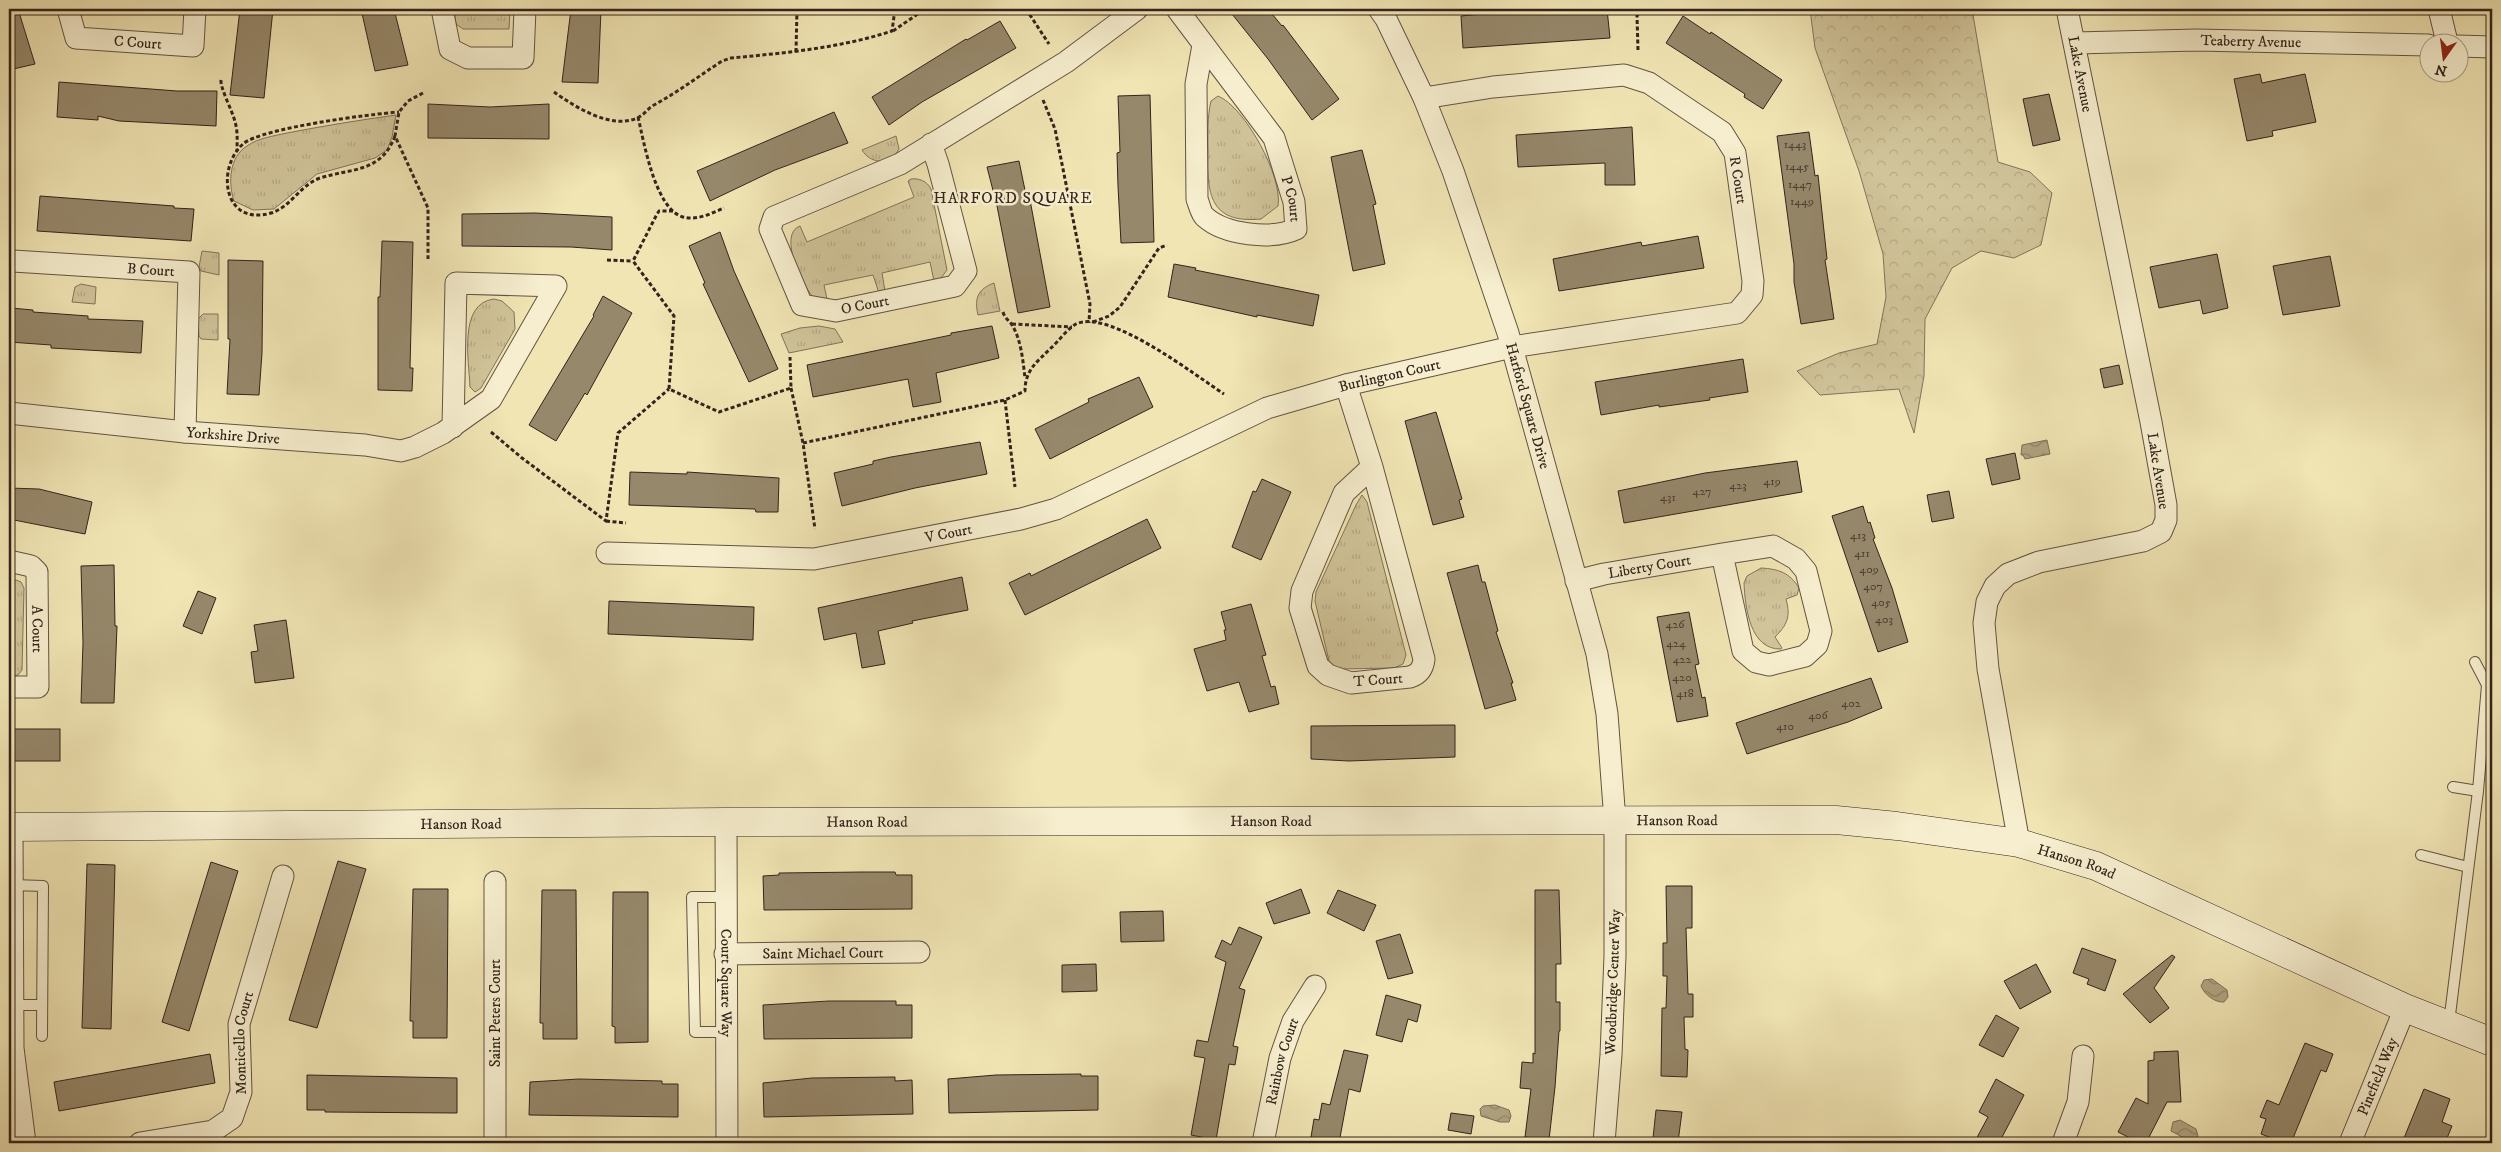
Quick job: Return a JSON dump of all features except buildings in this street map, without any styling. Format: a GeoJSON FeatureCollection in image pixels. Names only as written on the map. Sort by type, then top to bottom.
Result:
{"type":"FeatureCollection","features":[{"type":"Feature","properties":{"kind":"street","name":"C Court"},"geometry":{"type":"LineString","coordinates":[[68,9],[76,38],[194,46],[195,9]]}},
{"type":"Feature","properties":{"kind":"street"},"geometry":{"type":"LineString","coordinates":[[442,9],[450,49],[468,58],[523,58],[525,9]]}},
{"type":"Feature","properties":{"kind":"street","name":"O Court"},"geometry":{"type":"LineString","coordinates":[[931,144],[966,271],[955,286],[836,312],[802,305],[770,229],[774,217],[900,164],[931,144],[1066,62],[1137,9]]}},
{"type":"Feature","properties":{"kind":"street","name":"P Court"},"geometry":{"type":"LineString","coordinates":[[1176,9],[1258,113],[1274,138],[1294,202],[1296,230],[1283,235],[1263,236],[1224,228],[1204,217],[1197,199],[1196,84],[1203,45]]}},
{"type":"Feature","properties":{"kind":"street","name":"Harford Square Drive"},"geometry":{"type":"LineString","coordinates":[[1379,9],[1386,19],[1424,98],[1453,172],[1512,347],[1597,654],[1606,706],[1615,821]]}},
{"type":"Feature","properties":{"kind":"street","name":"Lake Avenue"},"geometry":{"type":"LineString","coordinates":[[2019,843],[1988,669],[1984,623],[1987,602],[1995,586],[2008,574],[2039,562],[2143,541],[2160,532],[2166,520],[2166,505],[2151,422],[2067,9]]}},
{"type":"Feature","properties":{"kind":"street"},"geometry":{"type":"LineString","coordinates":[[2439,9],[2444,32]]}},
{"type":"Feature","properties":{"kind":"street","name":"Teaberry Avenue"},"geometry":{"type":"LineString","coordinates":[[2075,43],[2197,40],[2418,45]]}},
{"type":"Feature","properties":{"kind":"street"},"geometry":{"type":"LineString","coordinates":[[2468,46],[2492,47]]}},
{"type":"Feature","properties":{"kind":"street","name":"R Court"},"geometry":{"type":"LineString","coordinates":[[1424,98],[1493,87],[1624,75],[1649,83],[1722,132],[1735,153],[1753,281],[1752,295],[1737,313],[1512,347]]}},
{"type":"Feature","properties":{"kind":"street","name":"B Court"},"geometry":{"type":"LineString","coordinates":[[12,261],[189,272],[185,432]]}},
{"type":"Feature","properties":{"kind":"street","name":"Yorkshire Drive"},"geometry":{"type":"LineString","coordinates":[[9,413],[185,432],[365,445],[401,451],[415,447],[453,427],[491,399],[556,286],[456,283],[453,427]]}},
{"type":"Feature","properties":{"kind":"street","name":"Burlington Court"},"geometry":{"type":"LineString","coordinates":[[1267,408],[1346,385],[1512,347]]}},
{"type":"Feature","properties":{"kind":"street","name":"T Court"},"geometry":{"type":"LineString","coordinates":[[1346,385],[1372,467],[1424,659],[1423,666],[1418,674],[1410,678],[1351,683],[1328,675],[1318,666],[1300,608],[1302,591],[1344,493],[1372,467]]}},
{"type":"Feature","properties":{"kind":"street","name":"V Court"},"geometry":{"type":"LineString","coordinates":[[607,553],[814,559],[1021,519],[1056,509],[1267,408]]}},
{"type":"Feature","properties":{"kind":"street","name":"Liberty Court"},"geometry":{"type":"LineString","coordinates":[[1576,580],[1722,554],[1773,546],[1796,558],[1806,571],[1821,631],[1817,645],[1806,656],[1769,665],[1756,662],[1743,651],[1722,554]]}},
{"type":"Feature","properties":{"kind":"street","name":"A Court"},"geometry":{"type":"LineString","coordinates":[[9,561],[30,566],[37,572],[38,687],[9,687]]}},
{"type":"Feature","properties":{"kind":"street","name":"Hanson Road"},"geometry":{"type":"LineString","coordinates":[[10,827],[726,822],[1836,820],[1897,826],[2019,843],[2096,866],[2405,1008],[2492,1042]]}},
{"type":"Feature","properties":{"kind":"street","name":"Woodbridge Center Way"},"geometry":{"type":"LineString","coordinates":[[1604,1143],[1611,1055],[1615,956],[1615,821]]}},
{"type":"Feature","properties":{"kind":"street","name":"Court Square Way"},"geometry":{"type":"LineString","coordinates":[[726,822],[725,1032],[727,1143]]}},
{"type":"Feature","properties":{"kind":"street"},"geometry":{"type":"LineString","coordinates":[[10,827],[13,1048],[25,1143]]}},
{"type":"Feature","properties":{"kind":"street","name":"Monticello Court"},"geometry":{"type":"LineString","coordinates":[[140,1143],[213,1131],[232,1118],[241,1092],[239,1024],[283,876]]}},
{"type":"Feature","properties":{"kind":"street","name":"Saint Peters Court"},"geometry":{"type":"LineString","coordinates":[[495,882],[496,1143]]}},
{"type":"Feature","properties":{"kind":"street","name":"Saint Michael Court"},"geometry":{"type":"LineString","coordinates":[[725,954],[919,952]]}},
{"type":"Feature","properties":{"kind":"street","name":"Rainbow Court"},"geometry":{"type":"LineString","coordinates":[[1263,1143],[1280,1058],[1293,1021],[1315,986]]}},
{"type":"Feature","properties":{"kind":"street","name":"Pinefield Way"},"geometry":{"type":"LineString","coordinates":[[2350,1143],[2405,1008]]}},
{"type":"Feature","properties":{"kind":"street"},"geometry":{"type":"LineString","coordinates":[[2063,1143],[2078,1102],[2083,1056]]}},
{"type":"Feature","properties":{"kind":"lane"},"geometry":{"type":"LineString","coordinates":[[2449,1026],[2478,792],[2487,685],[2475,662]]}},
{"type":"Feature","properties":{"kind":"lane"},"geometry":{"type":"LineString","coordinates":[[2453,787],[2478,792]]}},
{"type":"Feature","properties":{"kind":"lane"},"geometry":{"type":"LineString","coordinates":[[2421,855],[2468,867]]}},
{"type":"Feature","properties":{"kind":"lane"},"geometry":{"type":"LineString","coordinates":[[12,885],[43,886],[42,1036]]}},
{"type":"Feature","properties":{"kind":"lane"},"geometry":{"type":"LineString","coordinates":[[725,897],[692,897],[695,1032],[725,1032]]}},
{"type":"Feature","properties":{"kind":"lane"},"geometry":{"type":"LineString","coordinates":[[12,1005],[42,1005]]}},
{"type":"Feature","properties":{"kind":"path"},"geometry":{"type":"LineString","coordinates":[[796,52],[797,9]]}},
{"type":"Feature","properties":{"kind":"path"},"geometry":{"type":"LineString","coordinates":[[892,32],[896,9]]}},
{"type":"Feature","properties":{"kind":"path"},"geometry":{"type":"LineString","coordinates":[[554,92],[592,115],[620,120],[638,117],[722,61],[731,58],[796,52],[866,40],[892,32],[925,9]]}},
{"type":"Feature","properties":{"kind":"path"},"geometry":{"type":"LineString","coordinates":[[1026,9],[1049,44]]}},
{"type":"Feature","properties":{"kind":"path"},"geometry":{"type":"LineString","coordinates":[[1638,50],[1637,16],[1641,9]]}},
{"type":"Feature","properties":{"kind":"path"},"geometry":{"type":"LineString","coordinates":[[221,80],[220,85],[228,99],[236,124],[237,151]]}},
{"type":"Feature","properties":{"kind":"path"},"geometry":{"type":"LineString","coordinates":[[1033,82],[1047,106],[1055,129],[1090,304],[1091,322]]}},
{"type":"Feature","properties":{"kind":"path"},"geometry":{"type":"LineString","coordinates":[[399,112],[339,120],[261,136],[244,143],[237,151],[229,170],[228,192],[233,205],[238,210],[250,214],[269,213],[281,209],[309,184],[319,178],[357,169],[376,162],[389,151],[395,136],[399,112],[408,100],[423,93]]}},
{"type":"Feature","properties":{"kind":"path"},"geometry":{"type":"LineString","coordinates":[[638,117],[648,158],[662,196],[673,211],[683,217],[692,217],[706,216],[724,208]]}},
{"type":"Feature","properties":{"kind":"path"},"geometry":{"type":"LineString","coordinates":[[395,136],[428,208],[428,259]]}},
{"type":"Feature","properties":{"kind":"path"},"geometry":{"type":"LineString","coordinates":[[633,261],[659,211],[673,211]]}},
{"type":"Feature","properties":{"kind":"path"},"geometry":{"type":"LineString","coordinates":[[1025,378],[1036,364],[1077,324],[1109,316],[1120,307],[1159,248],[1167,245]]}},
{"type":"Feature","properties":{"kind":"path"},"geometry":{"type":"LineString","coordinates":[[607,260],[633,261]]}},
{"type":"Feature","properties":{"kind":"path"},"geometry":{"type":"LineString","coordinates":[[606,521],[618,433],[669,389],[674,316],[633,261]]}},
{"type":"Feature","properties":{"kind":"path"},"geometry":{"type":"LineString","coordinates":[[1003,312],[1005,319],[1012,324],[1073,327]]}},
{"type":"Feature","properties":{"kind":"path"},"geometry":{"type":"LineString","coordinates":[[1091,322],[1108,326],[1145,342],[1224,394]]}},
{"type":"Feature","properties":{"kind":"path"},"geometry":{"type":"LineString","coordinates":[[803,443],[1005,400],[1025,391],[1022,353],[1012,324]]}},
{"type":"Feature","properties":{"kind":"path"},"geometry":{"type":"LineString","coordinates":[[790,357],[792,388],[803,443],[815,529]]}},
{"type":"Feature","properties":{"kind":"path"},"geometry":{"type":"LineString","coordinates":[[669,389],[719,412],[792,388]]}},
{"type":"Feature","properties":{"kind":"path"},"geometry":{"type":"LineString","coordinates":[[1005,400],[1015,487]]}},
{"type":"Feature","properties":{"kind":"path"},"geometry":{"type":"LineString","coordinates":[[491,432],[522,458],[606,521],[626,523]]}},
{"type":"Feature","properties":{"kind":"green space"},"geometry":{"type":"Polygon","coordinates":[[[454,9],[510,9],[509,29],[463,29],[456,24],[454,9]]]}},
{"type":"Feature","properties":{"kind":"green space"},"geometry":{"type":"Polygon","coordinates":[[[1810,9],[1972,9],[1998,162],[2030,172],[2052,193],[2041,245],[2014,258],[1981,251],[1952,268],[1925,319],[1924,376],[1914,433],[1899,389],[1820,395],[1797,371],[1839,353],[1877,344],[1886,297],[1883,254],[1859,171],[1815,48],[1810,9]]]}},
{"type":"Feature","properties":{"kind":"green space"},"geometry":{"type":"Polygon","coordinates":[[[1218,96],[1229,103],[1250,128],[1260,144],[1275,178],[1278,206],[1261,219],[1244,219],[1221,211],[1211,193],[1208,167],[1208,120],[1211,101],[1218,96]]]}},
{"type":"Feature","properties":{"kind":"green space"},"geometry":{"type":"Polygon","coordinates":[[[396,115],[392,137],[387,150],[375,158],[317,174],[274,209],[253,210],[234,201],[231,186],[233,163],[241,151],[251,143],[287,133],[396,115]]]}},
{"type":"Feature","properties":{"kind":"green space"},"geometry":{"type":"Polygon","coordinates":[[[896,136],[899,149],[891,158],[881,161],[876,160],[870,158],[862,150],[896,136]]]}},
{"type":"Feature","properties":{"kind":"green space"},"geometry":{"type":"Polygon","coordinates":[[[911,179],[923,181],[931,189],[947,270],[938,282],[934,281],[930,262],[882,273],[885,291],[879,293],[873,275],[824,285],[827,299],[816,300],[805,285],[794,262],[791,239],[794,231],[800,226],[807,242],[914,197],[908,181],[911,179]]]}},
{"type":"Feature","properties":{"kind":"green space"},"geometry":{"type":"Polygon","coordinates":[[[202,251],[219,253],[219,275],[201,271],[199,267],[202,251]]]}},
{"type":"Feature","properties":{"kind":"green space"},"geometry":{"type":"Polygon","coordinates":[[[9,277],[14,281],[14,298],[9,292],[9,277]]]}},
{"type":"Feature","properties":{"kind":"green space"},"geometry":{"type":"Polygon","coordinates":[[[994,283],[1000,311],[978,315],[977,299],[981,291],[994,283]]]}},
{"type":"Feature","properties":{"kind":"green space"},"geometry":{"type":"Polygon","coordinates":[[[81,284],[96,287],[95,304],[72,302],[75,287],[81,284]]]}},
{"type":"Feature","properties":{"kind":"green space"},"geometry":{"type":"Polygon","coordinates":[[[494,299],[502,301],[514,312],[515,329],[481,388],[475,392],[470,387],[468,363],[470,322],[475,311],[483,303],[494,299]]]}},
{"type":"Feature","properties":{"kind":"green space"},"geometry":{"type":"Polygon","coordinates":[[[203,314],[218,314],[218,340],[201,339],[199,336],[198,319],[203,314]]]}},
{"type":"Feature","properties":{"kind":"green space"},"geometry":{"type":"Polygon","coordinates":[[[819,326],[835,329],[843,342],[789,353],[781,334],[800,328],[819,326]]]}},
{"type":"Feature","properties":{"kind":"green space"},"geometry":{"type":"Polygon","coordinates":[[[1362,495],[1367,502],[1406,655],[1403,664],[1394,668],[1338,669],[1333,666],[1329,661],[1315,601],[1316,592],[1362,495]]]}},
{"type":"Feature","properties":{"kind":"green space"},"geometry":{"type":"Polygon","coordinates":[[[1761,568],[1773,569],[1788,575],[1799,588],[1797,595],[1786,599],[1787,620],[1775,637],[1781,649],[1771,647],[1762,642],[1756,635],[1748,615],[1744,583],[1747,576],[1761,568]]]}},
{"type":"Feature","properties":{"kind":"green space"},"geometry":{"type":"Polygon","coordinates":[[[16,580],[21,582],[24,588],[22,670],[18,675],[9,677],[9,583],[16,580]]]}},
{"type":"Feature","properties":{"kind":"water"},"geometry":{"type":"Polygon","coordinates":[[[2047,440],[2050,454],[2025,459],[2021,455],[2022,445],[2047,440]]]}},
{"type":"Feature","properties":{"kind":"water"},"geometry":{"type":"Polygon","coordinates":[[[2212,979],[2227,990],[2228,997],[2224,1002],[2207,995],[2202,989],[2201,986],[2204,980],[2212,979]]]}},
{"type":"Feature","properties":{"kind":"water"},"geometry":{"type":"Polygon","coordinates":[[[1495,1105],[1509,1110],[1511,1116],[1509,1122],[1500,1122],[1481,1116],[1480,1109],[1483,1106],[1495,1105]]]}},
{"type":"Feature","properties":{"kind":"water"},"geometry":{"type":"Polygon","coordinates":[[[2180,1120],[2196,1129],[2198,1136],[2196,1139],[2190,1141],[2171,1131],[2173,1122],[2180,1120]]]}},
{"type":"Feature","properties":{"kind":"district","name":"HARFORD SQUARE"},"geometry":{"type":"Point","coordinates":[1013,198]}}]}
